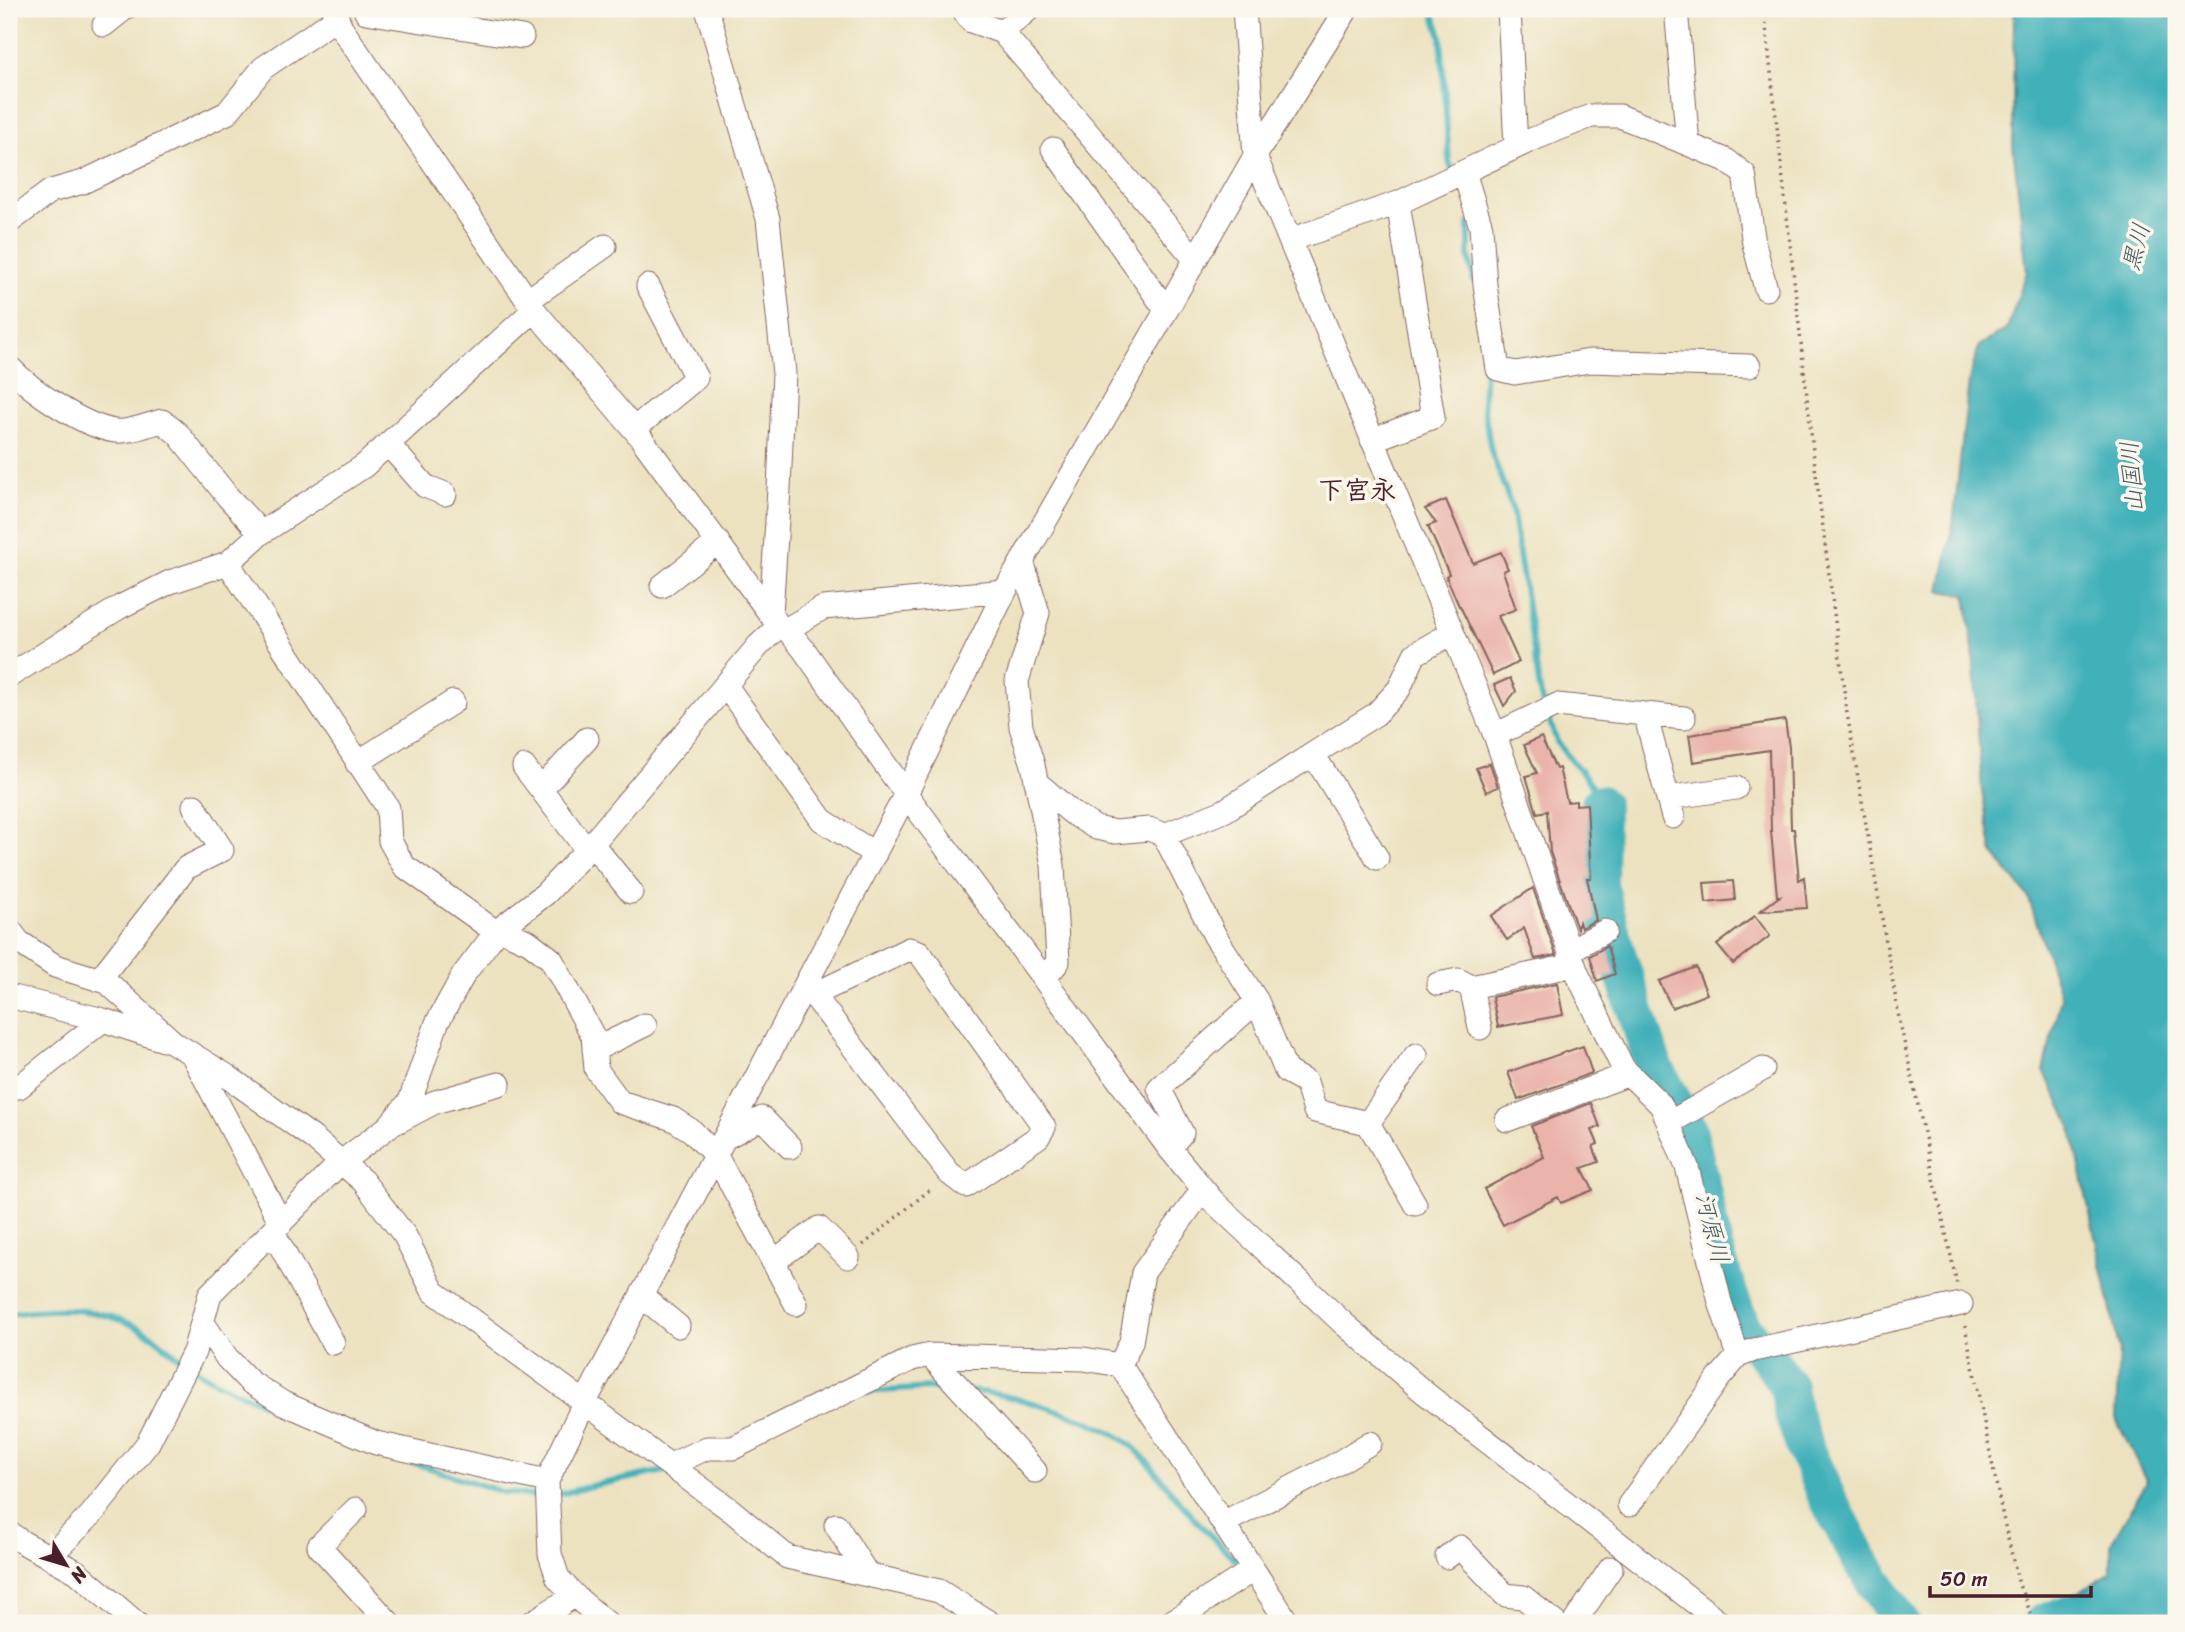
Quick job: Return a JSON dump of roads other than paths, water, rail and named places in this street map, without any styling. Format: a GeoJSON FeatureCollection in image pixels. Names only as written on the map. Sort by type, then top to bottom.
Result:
{"type":"FeatureCollection","features":[{"type":"Feature","properties":{"kind":"street"},"geometry":{"type":"LineString","coordinates":[[104,25],[124,9]]}},
{"type":"Feature","properties":{"kind":"street"},"geometry":{"type":"LineString","coordinates":[[707,9],[768,219],[784,373],[779,489],[779,623]]}},
{"type":"Feature","properties":{"kind":"street"},"geometry":{"type":"LineString","coordinates":[[963,9],[971,21],[1002,32],[1195,259]]}},
{"type":"Feature","properties":{"kind":"street"},"geometry":{"type":"LineString","coordinates":[[1002,32],[1029,9]]}},
{"type":"Feature","properties":{"kind":"street"},"geometry":{"type":"LineString","coordinates":[[1244,9],[1255,156],[1495,735],[1572,958],[1623,1068],[1661,1105],[1687,1167],[1720,1302],[1738,1356]]}},
{"type":"Feature","properties":{"kind":"street"},"geometry":{"type":"LineString","coordinates":[[607,1623],[574,1596],[558,1578],[550,1554],[547,1481],[584,1404],[720,1147],[809,990],[1005,591],[1255,156],[1347,9]]}},
{"type":"Feature","properties":{"kind":"street"},"geometry":{"type":"LineString","coordinates":[[1509,9],[1516,147]]}},
{"type":"Feature","properties":{"kind":"street"},"geometry":{"type":"LineString","coordinates":[[1676,9],[1688,144]]}},
{"type":"Feature","properties":{"kind":"street"},"geometry":{"type":"LineString","coordinates":[[9,222],[51,191],[83,182],[227,113],[262,68],[337,18],[368,10],[522,37]]}},
{"type":"Feature","properties":{"kind":"street"},"geometry":{"type":"LineString","coordinates":[[337,18],[531,305],[634,429],[1169,1148],[1203,1189],[1264,1251],[1425,1393],[1721,1623]]}},
{"type":"Feature","properties":{"kind":"street"},"geometry":{"type":"LineString","coordinates":[[1290,240],[1398,203],[1516,147],[1591,116],[1620,116],[1726,160],[1744,174],[1754,244],[1766,289]]}},
{"type":"Feature","properties":{"kind":"street"},"geometry":{"type":"LineString","coordinates":[[1054,149],[1166,310]]}},
{"type":"Feature","properties":{"kind":"street"},"geometry":{"type":"LineString","coordinates":[[1464,172],[1481,227],[1485,285],[1498,369],[1515,373],[1590,361],[1749,366]]}},
{"type":"Feature","properties":{"kind":"street"},"geometry":{"type":"LineString","coordinates":[[1373,440],[1433,417],[1398,203]]}},
{"type":"Feature","properties":{"kind":"street"},"geometry":{"type":"LineString","coordinates":[[10,672],[120,607],[170,582],[228,563],[261,533],[365,466],[531,305],[604,246]]}},
{"type":"Feature","properties":{"kind":"street"},"geometry":{"type":"LineString","coordinates":[[634,429],[696,378],[648,286]]}},
{"type":"Feature","properties":{"kind":"street"},"geometry":{"type":"LineString","coordinates":[[9,367],[25,384],[82,420],[116,432],[162,421],[178,434],[228,497],[261,533]]}},
{"type":"Feature","properties":{"kind":"street"},"geometry":{"type":"LineString","coordinates":[[388,444],[425,486],[445,494]]}},
{"type":"Feature","properties":{"kind":"street"},"geometry":{"type":"LineString","coordinates":[[662,586],[718,542]]}},
{"type":"Feature","properties":{"kind":"street"},"geometry":{"type":"LineString","coordinates":[[1022,561],[1038,613],[1017,681],[1021,727],[1036,782],[1053,865],[1058,962],[1044,979]]}},
{"type":"Feature","properties":{"kind":"street"},"geometry":{"type":"LineString","coordinates":[[228,563],[388,808],[390,841],[404,866],[498,930],[529,942],[551,959],[593,1037],[596,1069],[620,1102],[673,1119],[720,1147],[796,1304]]}},
{"type":"Feature","properties":{"kind":"street"},"geometry":{"type":"LineString","coordinates":[[388,1126],[410,1101],[437,1023],[464,974],[498,930],[545,894],[590,847],[779,623],[823,608],[1005,591]]}},
{"type":"Feature","properties":{"kind":"street"},"geometry":{"type":"LineString","coordinates":[[1164,835],[1224,811],[1376,714],[1399,690],[1415,654],[1452,632]]}},
{"type":"Feature","properties":{"kind":"street"},"geometry":{"type":"LineString","coordinates":[[726,686],[822,820],[875,854]]}},
{"type":"Feature","properties":{"kind":"street"},"geometry":{"type":"LineString","coordinates":[[357,764],[453,702]]}},
{"type":"Feature","properties":{"kind":"street"},"geometry":{"type":"LineString","coordinates":[[1495,735],[1557,705],[1684,718]]}},
{"type":"Feature","properties":{"kind":"street"},"geometry":{"type":"LineString","coordinates":[[1645,715],[1670,807],[1736,788]]}},
{"type":"Feature","properties":{"kind":"street"},"geometry":{"type":"LineString","coordinates":[[541,789],[587,740]]}},
{"type":"Feature","properties":{"kind":"street"},"geometry":{"type":"LineString","coordinates":[[1313,754],[1377,858]]}},
{"type":"Feature","properties":{"kind":"street"},"geometry":{"type":"LineString","coordinates":[[524,767],[631,892]]}},
{"type":"Feature","properties":{"kind":"street"},"geometry":{"type":"LineString","coordinates":[[1036,782],[1072,813],[1096,828],[1115,832],[1149,829],[1164,835],[1215,936],[1257,1001],[1286,1071],[1306,1082],[1315,1111],[1368,1122],[1415,1204]]}},
{"type":"Feature","properties":{"kind":"street"},"geometry":{"type":"LineString","coordinates":[[99,980],[187,868],[222,850],[194,806]]}},
{"type":"Feature","properties":{"kind":"street"},"geometry":{"type":"LineString","coordinates":[[9,929],[19,942],[55,966],[107,982],[183,1049],[228,1076],[302,1130],[363,1181],[405,1236],[433,1291],[732,1511],[787,1557],[939,1591],[990,1623]]}},
{"type":"Feature","properties":{"kind":"street"},"geometry":{"type":"LineString","coordinates":[[1438,984],[1458,980],[1471,987],[1572,958],[1605,931]]}},
{"type":"Feature","properties":{"kind":"street"},"geometry":{"type":"LineString","coordinates":[[909,949],[919,952],[1044,1126],[1038,1137],[966,1186],[949,1173],[809,990],[909,949]]}},
{"type":"Feature","properties":{"kind":"street"},"geometry":{"type":"LineString","coordinates":[[1471,987],[1480,1028]]}},
{"type":"Feature","properties":{"kind":"street"},"geometry":{"type":"LineString","coordinates":[[9,996],[103,1020],[183,1049],[277,1228],[333,1343]]}},
{"type":"Feature","properties":{"kind":"street"},"geometry":{"type":"LineString","coordinates":[[1169,1148],[1182,1133],[1159,1088],[1257,1001]]}},
{"type":"Feature","properties":{"kind":"street"},"geometry":{"type":"LineString","coordinates":[[19,1087],[103,1020]]}},
{"type":"Feature","properties":{"kind":"street"},"geometry":{"type":"LineString","coordinates":[[594,1050],[645,1025]]}},
{"type":"Feature","properties":{"kind":"street"},"geometry":{"type":"LineString","coordinates":[[1368,1122],[1416,1055]]}},
{"type":"Feature","properties":{"kind":"street"},"geometry":{"type":"LineString","coordinates":[[1669,1124],[1763,1069]]}},
{"type":"Feature","properties":{"kind":"street"},"geometry":{"type":"LineString","coordinates":[[1507,1120],[1629,1073]]}},
{"type":"Feature","properties":{"kind":"street"},"geometry":{"type":"LineString","coordinates":[[50,1557],[91,1515],[148,1443],[194,1352],[210,1294],[340,1163],[388,1126],[435,1102],[499,1084]]}},
{"type":"Feature","properties":{"kind":"street"},"geometry":{"type":"LineString","coordinates":[[720,1147],[762,1118],[790,1147]]}},
{"type":"Feature","properties":{"kind":"street"},"geometry":{"type":"LineString","coordinates":[[1120,1365],[1131,1342],[1143,1273],[1203,1189]]}},
{"type":"Feature","properties":{"kind":"street"},"geometry":{"type":"LineString","coordinates":[[774,1262],[819,1228],[848,1257]]}},
{"type":"Feature","properties":{"kind":"street"},"geometry":{"type":"LineString","coordinates":[[642,1296],[678,1326]]}},
{"type":"Feature","properties":{"kind":"street"},"geometry":{"type":"LineString","coordinates":[[1629,1505],[1719,1378],[1738,1356],[1754,1350],[1961,1304]]}},
{"type":"Feature","properties":{"kind":"street"},"geometry":{"type":"LineString","coordinates":[[203,1323],[227,1358],[250,1382],[283,1403],[376,1443],[547,1481]]}},
{"type":"Feature","properties":{"kind":"street"},"geometry":{"type":"LineString","coordinates":[[670,1465],[707,1448],[733,1448],[912,1360],[930,1355],[1084,1359],[1120,1365],[1288,1623]]}},
{"type":"Feature","properties":{"kind":"street"},"geometry":{"type":"LineString","coordinates":[[930,1355],[1035,1471]]}},
{"type":"Feature","properties":{"kind":"street"},"geometry":{"type":"LineString","coordinates":[[1223,1523],[1335,1465],[1370,1443]]}},
{"type":"Feature","properties":{"kind":"street"},"geometry":{"type":"LineString","coordinates":[[356,1509],[318,1546],[389,1623]]}},
{"type":"Feature","properties":{"kind":"street"},"geometry":{"type":"LineString","coordinates":[[836,1525],[866,1574]]}},
{"type":"Feature","properties":{"kind":"street"},"geometry":{"type":"LineString","coordinates":[[9,1533],[77,1573],[136,1623]]}},
{"type":"Feature","properties":{"kind":"street"},"geometry":{"type":"LineString","coordinates":[[1447,1557],[1460,1547],[1505,1595],[1524,1597],[1555,1623]]}},
{"type":"Feature","properties":{"kind":"street"},"geometry":{"type":"LineString","coordinates":[[1574,1623],[1611,1569]]}},
{"type":"Feature","properties":{"kind":"street"},"geometry":{"type":"LineString","coordinates":[[1170,1623],[1253,1570]]}},
{"type":"Feature","properties":{"kind":"street"},"geometry":{"type":"LineString","coordinates":[[531,1623],[574,1596]]}},
{"type":"Feature","properties":{"kind":"water"},"geometry":{"type":"Polygon","coordinates":[[[2014,9],[2176,9],[2176,1623],[2156,1623],[2151,1619],[2111,1623],[2079,1592],[2111,1572],[2111,1543],[2147,1482],[2116,1419],[2119,1348],[2071,1125],[2044,1071],[2061,997],[2028,896],[1993,854],[1982,792],[1973,649],[1966,595],[1940,591],[1953,525],[1969,381],[1979,346],[2007,329],[2027,272],[2013,145],[2014,9]]]}},
{"type":"Feature","properties":{"kind":"waterway"},"geometry":{"type":"LineString","coordinates":[[1432,9],[1441,36],[1449,161],[1453,173]]}},
{"type":"Feature","properties":{"kind":"waterway"},"geometry":{"type":"LineString","coordinates":[[1469,223],[1469,256],[1474,281]]}},
{"type":"Feature","properties":{"kind":"waterway"},"geometry":{"type":"LineString","coordinates":[[1486,354],[1483,402],[1491,451],[1512,508],[1541,697],[1558,744],[1592,785],[1600,804]]}},
{"type":"Feature","properties":{"kind":"waterway","name":"河原川"},"geometry":{"type":"LineString","coordinates":[[1600,804],[1599,884],[1615,947],[1653,1064],[1688,1129],[1714,1248],[1729,1294],[1742,1327],[1788,1386],[1792,1410],[1805,1449],[1827,1497],[1862,1563],[1901,1623]]}},
{"type":"Feature","properties":{"kind":"waterway"},"geometry":{"type":"LineString","coordinates":[[9,1314],[67,1310],[102,1314],[120,1320],[155,1338],[208,1377],[271,1408]]}},
{"type":"Feature","properties":{"kind":"waterway"},"geometry":{"type":"LineString","coordinates":[[866,1392],[929,1388],[953,1390]]}},
{"type":"Feature","properties":{"kind":"waterway"},"geometry":{"type":"LineString","coordinates":[[971,1391],[1009,1397],[1056,1410],[1119,1437],[1140,1454],[1192,1516],[1235,1559]]}},
{"type":"Feature","properties":{"kind":"waterway"},"geometry":{"type":"LineString","coordinates":[[293,1419],[341,1440]]}},
{"type":"Feature","properties":{"kind":"waterway"},"geometry":{"type":"LineString","coordinates":[[405,1460],[502,1492],[542,1497]]}},
{"type":"Feature","properties":{"kind":"waterway"},"geometry":{"type":"LineString","coordinates":[[553,1496],[665,1471]]}},
{"type":"Feature","properties":{"kind":"waterway","name":"河原川"},"geometry":{"type":"LineString","coordinates":[[2042,1623],[2115,1600],[2176,1568]]}},
{"type":"Feature","properties":{"kind":"district","name":"下宮永"},"geometry":{"type":"Point","coordinates":[1357,490]}},
{"type":"Feature","properties":{"kind":"water label","name":"黒川"},"geometry":{"type":"Point","coordinates":[2136,247]}},
{"type":"Feature","properties":{"kind":"water label","name":"山国川"},"geometry":{"type":"Point","coordinates":[2132,477]}}]}
